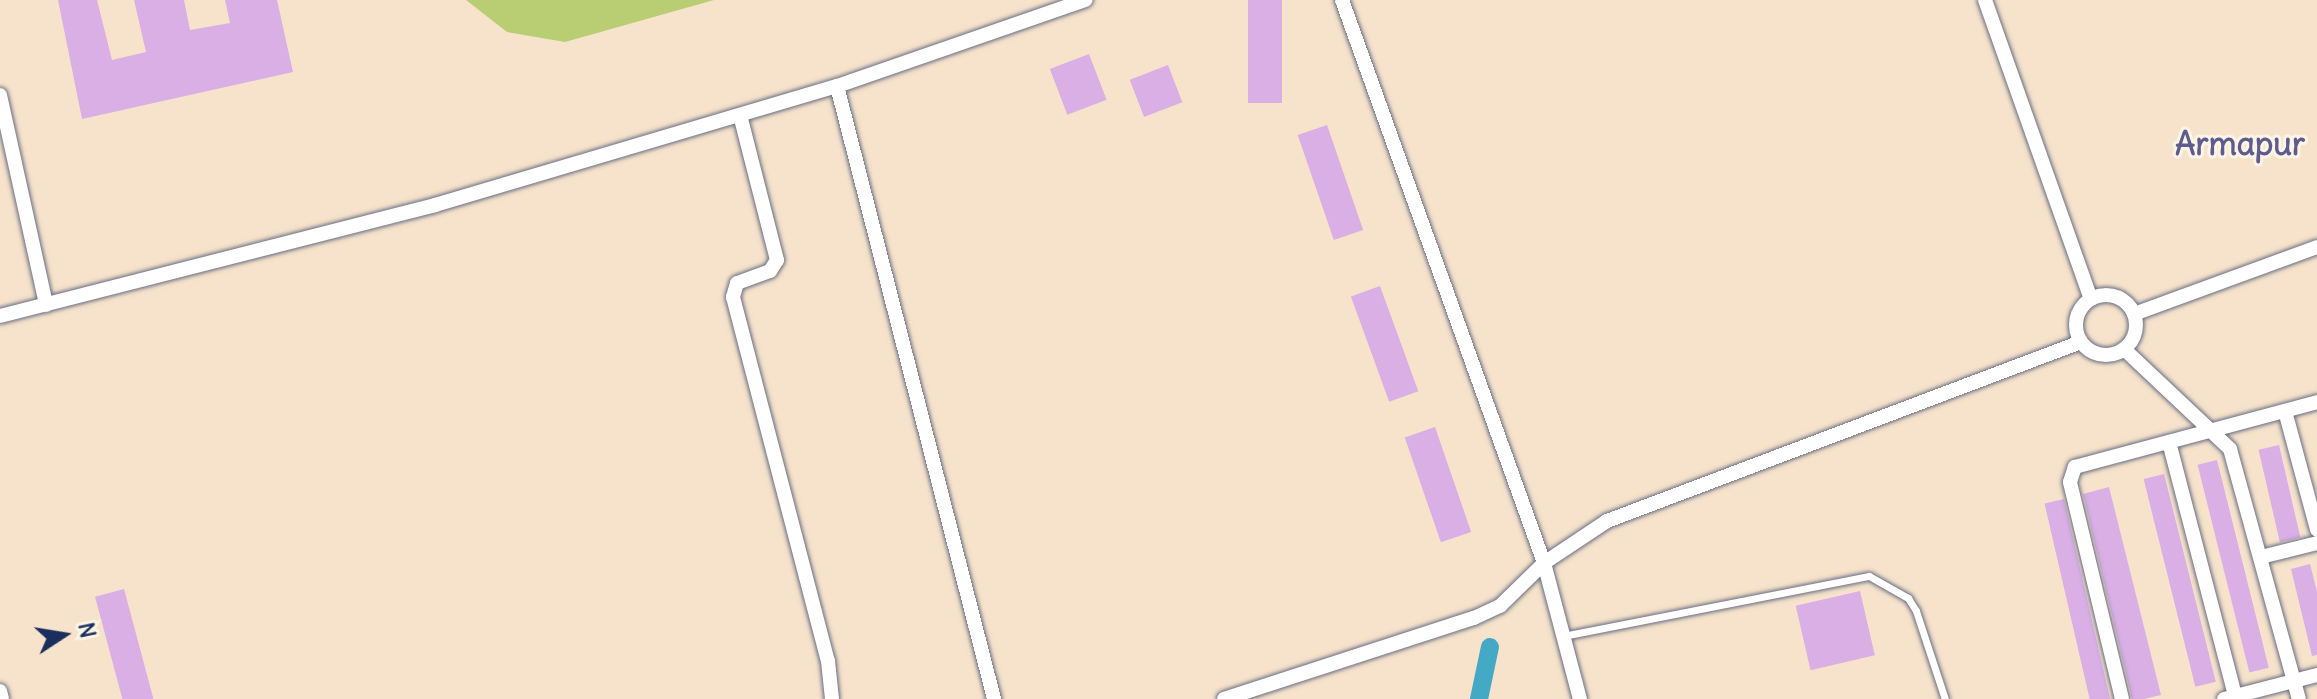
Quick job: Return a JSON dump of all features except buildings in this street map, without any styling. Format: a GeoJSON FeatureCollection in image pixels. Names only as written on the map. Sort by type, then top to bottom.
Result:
{"type":"FeatureCollection","features":[{"type":"Feature","properties":{"kind":"street"},"geometry":{"type":"LineString","coordinates":[[0,316],[435,205],[837,86],[1086,0]]}},
{"type":"Feature","properties":{"kind":"street"},"geometry":{"type":"LineString","coordinates":[[1342,0],[1544,563],[1580,699]]}},
{"type":"Feature","properties":{"kind":"street"},"geometry":{"type":"LineString","coordinates":[[1985,0],[2091,299]]}},
{"type":"Feature","properties":{"kind":"street"},"geometry":{"type":"LineString","coordinates":[[837,86],[994,699]]}},
{"type":"Feature","properties":{"kind":"street"},"geometry":{"type":"LineString","coordinates":[[0,95],[46,305]]}},
{"type":"Feature","properties":{"kind":"street"},"geometry":{"type":"LineString","coordinates":[[740,115],[777,260],[770,271],[737,283],[733,297],[828,661],[832,699]]}},
{"type":"Feature","properties":{"kind":"street"},"geometry":{"type":"LineString","coordinates":[[2134,314],[2317,247]]}},
{"type":"Feature","properties":{"kind":"street"},"geometry":{"type":"LineString","coordinates":[[2120,298],[2134,314],[2135,333],[2124,349],[2106,355],[2081,342],[2076,323],[2091,299],[2120,298]]}},
{"type":"Feature","properties":{"kind":"street"},"geometry":{"type":"LineString","coordinates":[[1224,699],[1474,618],[1500,606],[1544,563],[1607,521],[2081,342]]}},
{"type":"Feature","properties":{"kind":"street"},"geometry":{"type":"LineString","coordinates":[[2124,349],[2213,432],[2237,466],[2299,699]]}},
{"type":"Feature","properties":{"kind":"street"},"geometry":{"type":"LineString","coordinates":[[2122,699],[2070,482],[2082,463],[2213,432],[2317,402]]}},
{"type":"Feature","properties":{"kind":"street"},"geometry":{"type":"LineString","coordinates":[[2285,411],[2317,530]]}},
{"type":"Feature","properties":{"kind":"street"},"geometry":{"type":"LineString","coordinates":[[2169,442],[2232,698],[2317,675]]}},
{"type":"Feature","properties":{"kind":"street"},"geometry":{"type":"LineString","coordinates":[[2261,557],[2317,543]]}},
{"type":"Feature","properties":{"kind":"street"},"geometry":{"type":"LineString","coordinates":[[0,691],[2,699]]}},
{"type":"Feature","properties":{"kind":"lane"},"geometry":{"type":"LineString","coordinates":[[1563,636],[1869,576],[1908,598],[1916,611],[1945,699]]}},
{"type":"Feature","properties":{"kind":"green space"},"geometry":{"type":"Polygon","coordinates":[[[466,0],[714,0],[565,42],[507,32],[466,0]]]}},
{"type":"Feature","properties":{"kind":"waterway"},"geometry":{"type":"LineString","coordinates":[[1479,699],[1490,647]]}},
{"type":"Feature","properties":{"kind":"district","name":"Armapur"},"geometry":{"type":"Point","coordinates":[2240,144]}}]}
